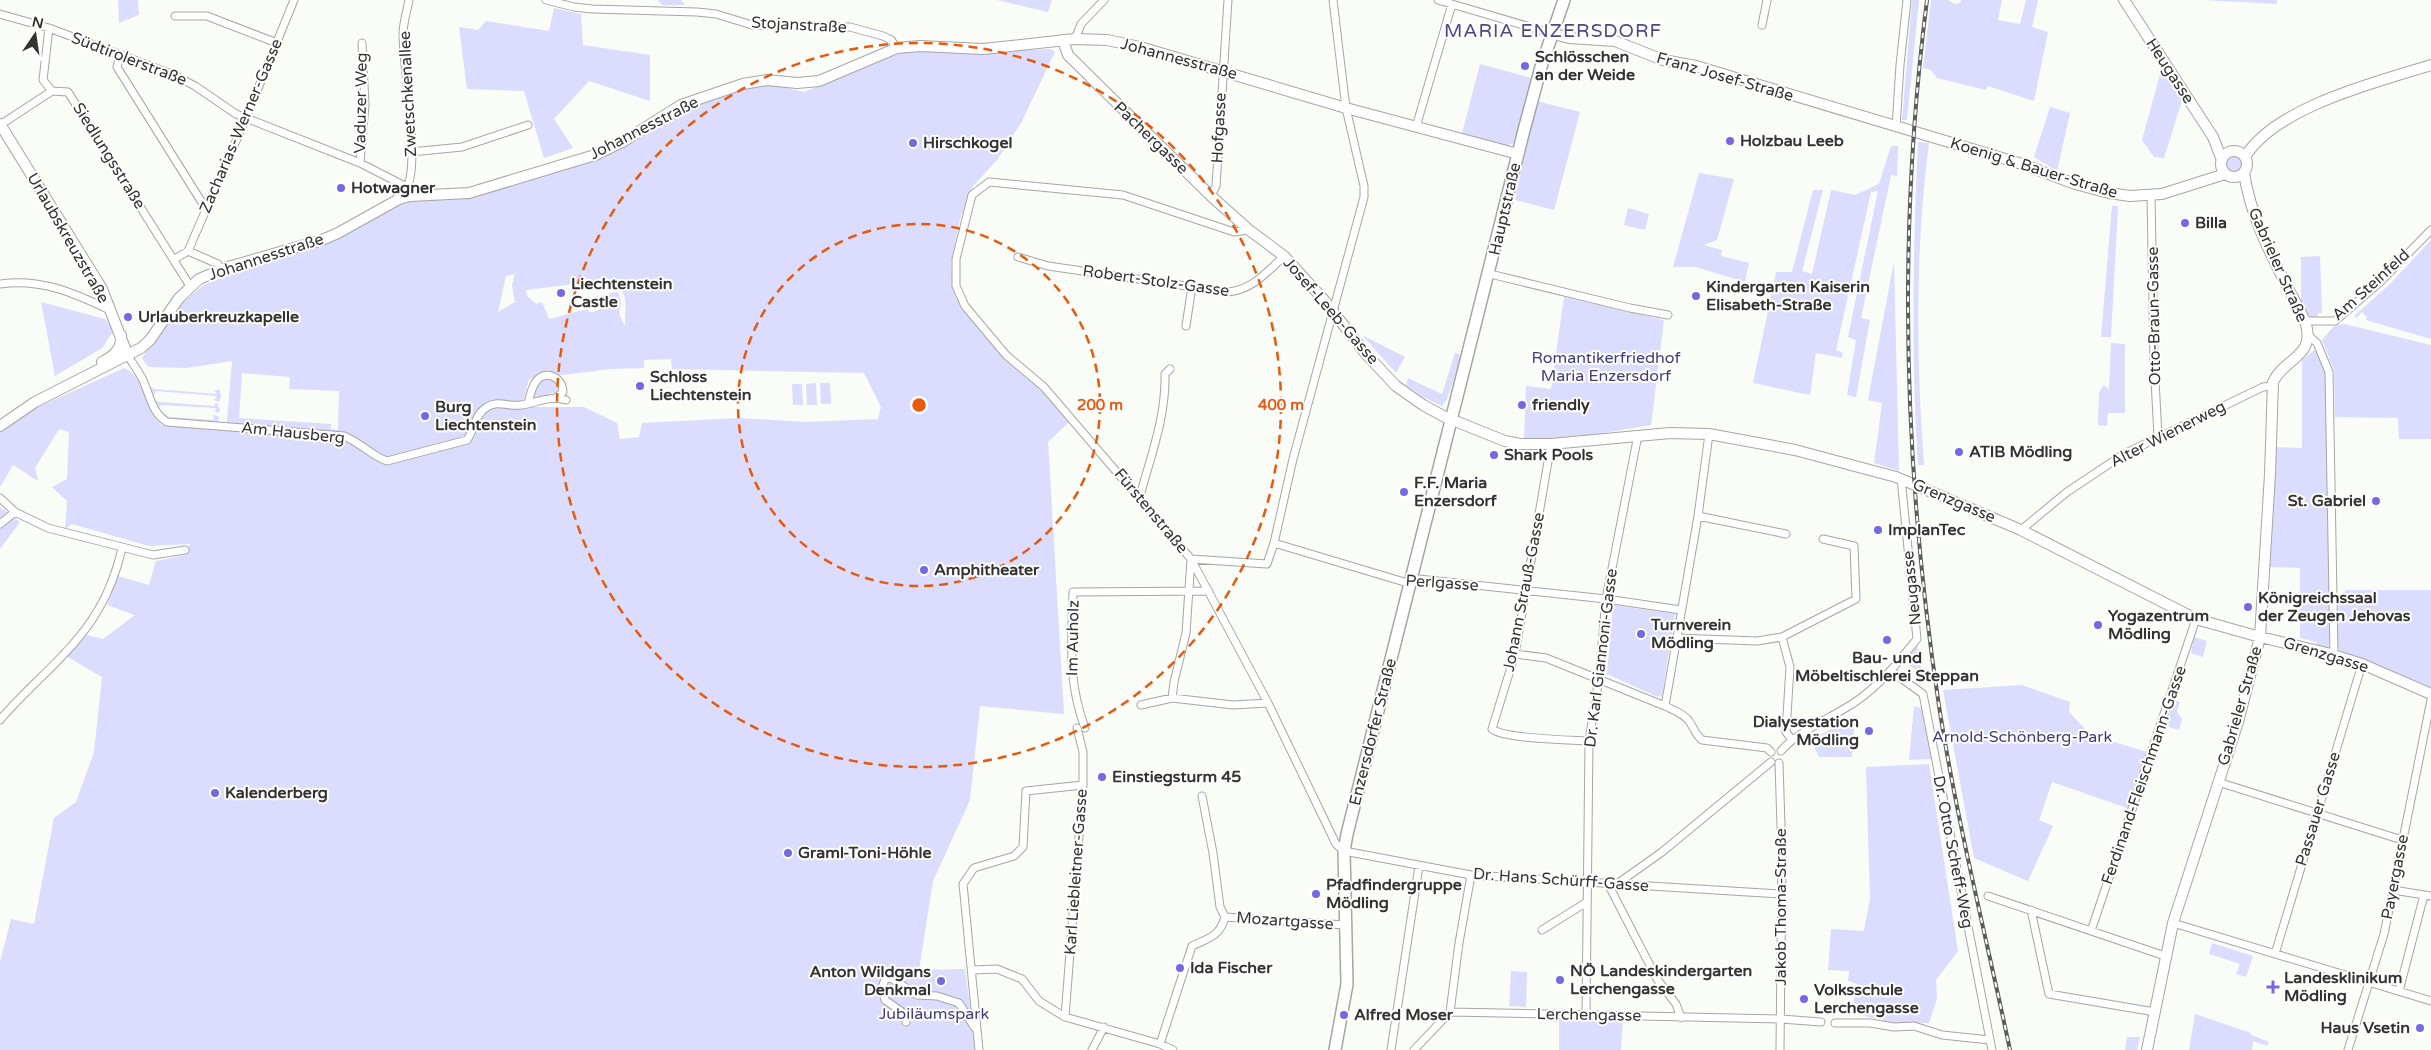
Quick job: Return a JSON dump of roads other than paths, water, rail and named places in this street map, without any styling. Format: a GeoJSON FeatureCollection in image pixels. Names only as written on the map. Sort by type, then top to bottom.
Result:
{"type":"FeatureCollection","features":[{"type":"Feature","properties":{"kind":"main road","name":"Hauptstraße"},"geometry":{"type":"LineString","coordinates":[[1452,420],[1541,67],[1554,34],[1564,0]]}},
{"type":"Feature","properties":{"kind":"main road","name":"Enzersdorfer Straße"},"geometry":{"type":"LineString","coordinates":[[1335,1050],[1347,984],[1344,851],[1452,420]]}},
{"type":"Feature","properties":{"kind":"street","name":"Zacharias-Werner-Gasse"},"geometry":{"type":"LineString","coordinates":[[188,251],[246,118],[294,0]]}},
{"type":"Feature","properties":{"kind":"street","name":"Zwetschkenallee"},"geometry":{"type":"LineString","coordinates":[[408,0],[403,33],[412,178],[408,192]]}},
{"type":"Feature","properties":{"kind":"street","name":"Stojanstraße"},"geometry":{"type":"LineString","coordinates":[[546,0],[592,9],[716,14],[752,25],[850,27],[883,36],[891,40],[897,48]]}},
{"type":"Feature","properties":{"kind":"street"},"geometry":{"type":"LineString","coordinates":[[1075,39],[1081,24],[1104,0]]}},
{"type":"Feature","properties":{"kind":"street","name":"Hofgasse"},"geometry":{"type":"LineString","coordinates":[[1211,196],[1216,186],[1228,0]]}},
{"type":"Feature","properties":{"kind":"street"},"geometry":{"type":"LineString","coordinates":[[1172,698],[1186,633],[1191,558],[1267,564],[1364,192],[1346,108],[1333,0]]}},
{"type":"Feature","properties":{"kind":"street","name":"Franz Josef-Straße"},"geometry":{"type":"LineString","coordinates":[[1438,0],[1569,38],[1624,43],[1663,60],[1696,66],[1896,127]]}},
{"type":"Feature","properties":{"kind":"street"},"geometry":{"type":"LineString","coordinates":[[1762,25],[1767,0]]}},
{"type":"Feature","properties":{"kind":"street"},"geometry":{"type":"LineString","coordinates":[[1896,127],[1906,0]]}},
{"type":"Feature","properties":{"kind":"street","name":"Heugasse"},"geometry":{"type":"LineString","coordinates":[[2124,0],[2216,143],[2231,157]]}},
{"type":"Feature","properties":{"kind":"street"},"geometry":{"type":"LineString","coordinates":[[1416,127],[1452,4]]}},
{"type":"Feature","properties":{"kind":"street","name":"Südtirolerstraße"},"geometry":{"type":"LineString","coordinates":[[0,14],[49,28],[174,75],[195,86],[236,114],[360,163],[408,192]]}},
{"type":"Feature","properties":{"kind":"street"},"geometry":{"type":"LineString","coordinates":[[175,16],[207,16],[277,43]]}},
{"type":"Feature","properties":{"kind":"street"},"geometry":{"type":"LineString","coordinates":[[0,124],[52,91],[43,80],[49,28]]}},
{"type":"Feature","properties":{"kind":"street","name":"Johannesstraße"},"geometry":{"type":"LineString","coordinates":[[0,426],[34,402],[128,356],[150,340],[179,298],[199,279],[322,240],[399,199],[408,192],[469,193],[536,174],[609,149],[669,112],[695,99],[759,80],[809,83],[819,81],[897,48],[920,46],[983,49],[1075,39],[1123,43],[1346,108],[1518,154]]}},
{"type":"Feature","properties":{"kind":"street","name":"Pachergasse"},"geometry":{"type":"LineString","coordinates":[[1063,40],[1068,55],[1211,196],[1249,230]]}},
{"type":"Feature","properties":{"kind":"street","name":"Vaduzer Weg"},"geometry":{"type":"LineString","coordinates":[[360,163],[365,105],[362,42]]}},
{"type":"Feature","properties":{"kind":"street"},"geometry":{"type":"LineString","coordinates":[[120,56],[117,67],[206,209]]}},
{"type":"Feature","properties":{"kind":"street","name":"Koenig & Bauer-Straße"},"geometry":{"type":"LineString","coordinates":[[2201,180],[2231,157],[2296,116],[2334,97],[2431,65]]}},
{"type":"Feature","properties":{"kind":"street","name":"Siedlungsstraße"},"geometry":{"type":"LineString","coordinates":[[52,91],[62,90],[72,95],[190,286]]}},
{"type":"Feature","properties":{"kind":"street","name":"Urlaubskreuzstraße"},"geometry":{"type":"LineString","coordinates":[[0,124],[102,289],[128,356]]}},
{"type":"Feature","properties":{"kind":"street"},"geometry":{"type":"LineString","coordinates":[[411,152],[462,146],[528,125]]}},
{"type":"Feature","properties":{"kind":"street","name":"Koenig & Bauer-Straße"},"geometry":{"type":"LineString","coordinates":[[1896,127],[2022,164],[2091,189],[2130,196],[2151,195],[2177,190],[2201,180],[2225,174]]}},
{"type":"Feature","properties":{"kind":"street"},"geometry":{"type":"LineString","coordinates":[[2231,157],[2225,174],[2240,175]]}},
{"type":"Feature","properties":{"kind":"street","name":"Gabrieler Straße"},"geometry":{"type":"LineString","coordinates":[[2147,1050],[2173,923],[2238,722],[2260,637],[2270,474],[2272,386],[2276,375],[2303,350],[2308,335],[2304,321],[2262,235],[2240,175],[2247,165],[2231,157]]}},
{"type":"Feature","properties":{"kind":"street","name":"Fürstenstraße"},"geometry":{"type":"LineString","coordinates":[[1249,230],[1234,232],[1122,195],[989,182],[972,195],[956,259],[956,286],[965,306],[1006,355],[1044,387],[1140,496],[1191,558],[1268,703],[1332,838],[1344,851]]}},
{"type":"Feature","properties":{"kind":"street","name":"Otto-Braun-Gasse"},"geometry":{"type":"LineString","coordinates":[[2151,195],[2154,360],[2158,436]]}},
{"type":"Feature","properties":{"kind":"street","name":"Josef-Leeb-Gasse"},"geometry":{"type":"LineString","coordinates":[[1249,230],[1284,256],[1324,300],[1332,313],[1366,354],[1396,386],[1423,405],[1452,420]]}},
{"type":"Feature","properties":{"kind":"street","name":"Am Steinfeld"},"geometry":{"type":"LineString","coordinates":[[2304,321],[2335,321],[2381,281],[2431,230]]}},
{"type":"Feature","properties":{"kind":"street"},"geometry":{"type":"LineString","coordinates":[[175,259],[188,251],[218,264],[220,271]]}},
{"type":"Feature","properties":{"kind":"street","name":"Robert-Stolz-Gasse"},"geometry":{"type":"LineString","coordinates":[[1018,257],[1048,266],[1228,292],[1238,291],[1254,284],[1284,256]]}},
{"type":"Feature","properties":{"kind":"street"},"geometry":{"type":"LineString","coordinates":[[1490,274],[1630,308],[1668,315]]}},
{"type":"Feature","properties":{"kind":"street"},"geometry":{"type":"LineString","coordinates":[[0,284],[25,282],[51,285],[110,310]]}},
{"type":"Feature","properties":{"kind":"street"},"geometry":{"type":"LineString","coordinates":[[1186,326],[1192,286]]}},
{"type":"Feature","properties":{"kind":"street"},"geometry":{"type":"LineString","coordinates":[[88,375],[93,367],[116,352],[121,339],[120,332]]}},
{"type":"Feature","properties":{"kind":"street","name":"Gabrieler Straße"},"geometry":{"type":"LineString","coordinates":[[2308,335],[2318,343],[2329,372],[2334,655]]}},
{"type":"Feature","properties":{"kind":"street","name":"Am Hausberg"},"geometry":{"type":"LineString","coordinates":[[128,356],[143,380],[154,408],[160,418],[167,422],[344,436],[357,441],[380,459],[387,461],[467,440],[478,416],[486,407],[501,403],[520,405],[557,397]]}},
{"type":"Feature","properties":{"kind":"street"},"geometry":{"type":"LineString","coordinates":[[1140,496],[1163,416],[1166,400],[1165,374],[1170,369]]}},
{"type":"Feature","properties":{"kind":"street"},"geometry":{"type":"LineString","coordinates":[[528,403],[535,383],[539,379],[551,375],[557,377],[563,384],[563,392],[557,397]]}},
{"type":"Feature","properties":{"kind":"street","name":"Alter Wienerweg"},"geometry":{"type":"LineString","coordinates":[[2021,530],[2059,499],[2107,465],[2188,421],[2263,387],[2272,386]]}},
{"type":"Feature","properties":{"kind":"street"},"geometry":{"type":"LineString","coordinates":[[557,397],[566,400]]}},
{"type":"Feature","properties":{"kind":"street","name":"Grenzgasse"},"geometry":{"type":"LineString","coordinates":[[1452,420],[1505,441],[1520,444],[1551,444],[1670,433],[1709,434],[1796,450],[1901,478],[2021,530],[2196,619],[2334,655],[2362,664],[2431,694]]}},
{"type":"Feature","properties":{"kind":"street"},"geometry":{"type":"LineString","coordinates":[[1665,706],[1698,516],[1709,434]]}},
{"type":"Feature","properties":{"kind":"street","name":"Dr. Karl Giannoni-Gasse"},"geometry":{"type":"LineString","coordinates":[[1586,1014],[1589,741],[1599,678],[1606,599],[1638,435]]}},
{"type":"Feature","properties":{"kind":"street","name":"Johann Strauß-Gasse"},"geometry":{"type":"LineString","coordinates":[[1551,444],[1515,654],[1492,725],[1493,731],[1530,737],[1589,741]]}},
{"type":"Feature","properties":{"kind":"street","name":"Neugasse"},"geometry":{"type":"LineString","coordinates":[[1781,751],[1792,740],[1857,701],[1876,687],[1917,639],[1901,478]]}},
{"type":"Feature","properties":{"kind":"street"},"geometry":{"type":"LineString","coordinates":[[0,498],[15,512],[33,523],[122,549],[153,556],[185,550]]}},
{"type":"Feature","properties":{"kind":"street"},"geometry":{"type":"LineString","coordinates":[[0,524],[15,512]]}},
{"type":"Feature","properties":{"kind":"street"},"geometry":{"type":"LineString","coordinates":[[1698,516],[1786,534]]}},
{"type":"Feature","properties":{"kind":"street"},"geometry":{"type":"LineString","coordinates":[[1677,638],[1757,641],[1782,636],[1856,599],[1854,546],[1823,539]]}},
{"type":"Feature","properties":{"kind":"street","name":"Perlgasse"},"geometry":{"type":"LineString","coordinates":[[1274,543],[1411,584],[1419,580],[1606,599],[1681,610]]}},
{"type":"Feature","properties":{"kind":"street"},"geometry":{"type":"LineString","coordinates":[[0,720],[55,662],[98,611],[122,549]]}},
{"type":"Feature","properties":{"kind":"street","name":"Im Auholz"},"geometry":{"type":"LineString","coordinates":[[1085,728],[1077,706],[1071,676],[1073,592],[1209,591]]}},
{"type":"Feature","properties":{"kind":"street","name":"Ferdinand-Fleischmann-Gasse"},"geometry":{"type":"LineString","coordinates":[[2092,931],[2196,619]]}},
{"type":"Feature","properties":{"kind":"street"},"geometry":{"type":"LineString","coordinates":[[1782,636],[1790,667],[1786,732],[1792,740]]}},
{"type":"Feature","properties":{"kind":"street"},"geometry":{"type":"LineString","coordinates":[[1515,654],[1546,658],[1665,706],[1682,714],[1689,721],[1695,734],[1702,740],[1767,748],[1771,752]]}},
{"type":"Feature","properties":{"kind":"street","name":"Passauer Gasse"},"geometry":{"type":"LineString","coordinates":[[2275,954],[2362,664]]}},
{"type":"Feature","properties":{"kind":"street","name":"Dr. Otto Scheff-Weg"},"geometry":{"type":"LineString","coordinates":[[1891,671],[1923,694],[1992,1050]]}},
{"type":"Feature","properties":{"kind":"street"},"geometry":{"type":"LineString","coordinates":[[1142,705],[1172,698],[1233,705],[1268,703]]}},
{"type":"Feature","properties":{"kind":"street","name":"Payergasse"},"geometry":{"type":"LineString","coordinates":[[2348,1050],[2384,934],[2431,700]]}},
{"type":"Feature","properties":{"kind":"street","name":"Karl Liebleitner-Gasse"},"geometry":{"type":"LineString","coordinates":[[1066,1016],[1083,785],[1083,752],[1077,728]]}},
{"type":"Feature","properties":{"kind":"street"},"geometry":{"type":"LineString","coordinates":[[1681,1018],[1676,1004],[1657,979],[1612,884],[1662,852],[1771,762],[1779,763],[1783,759],[1781,751],[1775,750],[1771,752]]}},
{"type":"Feature","properties":{"kind":"street"},"geometry":{"type":"LineString","coordinates":[[1771,752],[1769,756],[1771,762]]}},
{"type":"Feature","properties":{"kind":"street","name":"Jakob Thoma-Straße"},"geometry":{"type":"LineString","coordinates":[[1779,763],[1782,857],[1780,1050]]}},
{"type":"Feature","properties":{"kind":"street"},"geometry":{"type":"LineString","coordinates":[[2218,782],[2402,840]]}},
{"type":"Feature","properties":{"kind":"street"},"geometry":{"type":"LineString","coordinates":[[979,1050],[973,970],[963,884],[974,868],[1014,856],[1023,847],[1026,791],[1083,785]]}},
{"type":"Feature","properties":{"kind":"street"},"geometry":{"type":"LineString","coordinates":[[1160,1044],[1192,946],[1218,932],[1222,928],[1225,917],[1220,907],[1213,853],[1202,796]]}},
{"type":"Feature","properties":{"kind":"street","name":"Dr. Hans Schürff-Gasse"},"geometry":{"type":"LineString","coordinates":[[1344,851],[1471,875],[1781,894]]}},
{"type":"Feature","properties":{"kind":"street"},"geometry":{"type":"LineString","coordinates":[[1390,1050],[1419,866]]}},
{"type":"Feature","properties":{"kind":"street"},"geometry":{"type":"LineString","coordinates":[[1414,1050],[1450,1012],[1459,943],[1471,875]]}},
{"type":"Feature","properties":{"kind":"street"},"geometry":{"type":"LineString","coordinates":[[2393,890],[2427,895],[2399,991]]}},
{"type":"Feature","properties":{"kind":"street"},"geometry":{"type":"LineString","coordinates":[[1990,897],[2165,956]]}},
{"type":"Feature","properties":{"kind":"street"},"geometry":{"type":"LineString","coordinates":[[1542,930],[1587,902]]}},
{"type":"Feature","properties":{"kind":"street"},"geometry":{"type":"LineString","coordinates":[[2031,910],[2050,994],[2154,1012]]}},
{"type":"Feature","properties":{"kind":"street","name":"Mozartgasse"},"geometry":{"type":"LineString","coordinates":[[1225,917],[1345,925]]}},
{"type":"Feature","properties":{"kind":"street"},"geometry":{"type":"LineString","coordinates":[[2173,923],[2431,1001]]}},
{"type":"Feature","properties":{"kind":"street"},"geometry":{"type":"LineString","coordinates":[[973,970],[997,969],[1022,979],[1039,1001],[1066,1016],[1160,1044],[1173,1050]]}},
{"type":"Feature","properties":{"kind":"street"},"geometry":{"type":"LineString","coordinates":[[906,1022],[905,1014],[885,1000],[882,988],[885,979],[891,978],[917,995],[937,996],[959,1003],[972,1020],[978,1036]]}},
{"type":"Feature","properties":{"kind":"street","name":"Lerchengasse"},"geometry":{"type":"LineString","coordinates":[[1450,1012],[1781,1019],[1821,1022]]}},
{"type":"Feature","properties":{"kind":"street"},"geometry":{"type":"LineString","coordinates":[[1835,1023],[1870,1023],[1894,1027],[1914,1026],[1942,1035],[1990,1040]]}},
{"type":"Feature","properties":{"kind":"street"},"geometry":{"type":"LineString","coordinates":[[1092,1050],[1104,1028]]}},
{"type":"Feature","properties":{"kind":"railway"},"geometry":{"type":"LineString","coordinates":[[1927,0],[1917,88],[1911,176],[1908,265],[1912,442],[1918,530],[1927,618],[1946,749],[2010,1050]]}},
{"type":"Feature","properties":{"kind":"place","name":"Schlösschen an der Weide"},"geometry":{"type":"Point","coordinates":[1525,66]}},
{"type":"Feature","properties":{"kind":"place","name":"Holzbau Leeb"},"geometry":{"type":"Point","coordinates":[1730,141]}},
{"type":"Feature","properties":{"kind":"place","name":"Hirschkogel"},"geometry":{"type":"Point","coordinates":[913,143]}},
{"type":"Feature","properties":{"kind":"place","name":"Hotwagner"},"geometry":{"type":"Point","coordinates":[341,188]}},
{"type":"Feature","properties":{"kind":"place","name":"Billa"},"geometry":{"type":"Point","coordinates":[2185,223]}},
{"type":"Feature","properties":{"kind":"place","name":"Liechtenstein Castle"},"geometry":{"type":"Point","coordinates":[561,293]}},
{"type":"Feature","properties":{"kind":"place","name":"Kindergarten Kaiserin Elisabeth-Straße"},"geometry":{"type":"Point","coordinates":[1696,296]}},
{"type":"Feature","properties":{"kind":"place","name":"Urlauberkreuzkapelle"},"geometry":{"type":"Point","coordinates":[128,317]}},
{"type":"Feature","properties":{"kind":"place","name":"Schloss Liechtenstein"},"geometry":{"type":"Point","coordinates":[640,386]}},
{"type":"Feature","properties":{"kind":"place","name":"friendly"},"geometry":{"type":"Point","coordinates":[1522,405]}},
{"type":"Feature","properties":{"kind":"place","name":"Burg Liechtenstein"},"geometry":{"type":"Point","coordinates":[425,416]}},
{"type":"Feature","properties":{"kind":"place","name":"ATIB Mödling"},"geometry":{"type":"Point","coordinates":[1959,452]}},
{"type":"Feature","properties":{"kind":"place","name":"Shark Pools"},"geometry":{"type":"Point","coordinates":[1494,455]}},
{"type":"Feature","properties":{"kind":"place","name":"F.F. Maria Enzersdorf"},"geometry":{"type":"Point","coordinates":[1404,492]}},
{"type":"Feature","properties":{"kind":"place","name":"St. Gabriel"},"geometry":{"type":"Point","coordinates":[2376,501]}},
{"type":"Feature","properties":{"kind":"place","name":"ImplanTec"},"geometry":{"type":"Point","coordinates":[1878,530]}},
{"type":"Feature","properties":{"kind":"place","name":"Amphitheater"},"geometry":{"type":"Point","coordinates":[924,570]}},
{"type":"Feature","properties":{"kind":"place","name":"Königreichssaal der Zeugen Jehovas"},"geometry":{"type":"Point","coordinates":[2248,607]}},
{"type":"Feature","properties":{"kind":"place","name":"Yogazentrum Mödling"},"geometry":{"type":"Point","coordinates":[2098,625]}},
{"type":"Feature","properties":{"kind":"place","name":"Turnverein Mödling"},"geometry":{"type":"Point","coordinates":[1641,634]}},
{"type":"Feature","properties":{"kind":"place","name":"Bau- und Möbeltischlerei Steppan"},"geometry":{"type":"Point","coordinates":[1887,640]}},
{"type":"Feature","properties":{"kind":"place","name":"Dialysestation Mödling"},"geometry":{"type":"Point","coordinates":[1869,731]}},
{"type":"Feature","properties":{"kind":"place","name":"Einstiegsturm 45"},"geometry":{"type":"Point","coordinates":[1102,777]}},
{"type":"Feature","properties":{"kind":"place","name":"Kalenderberg"},"geometry":{"type":"Point","coordinates":[215,793]}},
{"type":"Feature","properties":{"kind":"place","name":"Graml-Toni-Höhle"},"geometry":{"type":"Point","coordinates":[788,853]}},
{"type":"Feature","properties":{"kind":"place","name":"Pfadfindergruppe Mödling"},"geometry":{"type":"Point","coordinates":[1316,894]}},
{"type":"Feature","properties":{"kind":"place","name":"Ida Fischer"},"geometry":{"type":"Point","coordinates":[1180,968]}},
{"type":"Feature","properties":{"kind":"place","name":"NÖ Landeskindergarten Lerchengasse"},"geometry":{"type":"Point","coordinates":[1560,980]}},
{"type":"Feature","properties":{"kind":"place","name":"Anton Wildgans Denkmal"},"geometry":{"type":"Point","coordinates":[941,981]}},
{"type":"Feature","properties":{"kind":"place","name":"Landesklinikum Mödling"},"geometry":{"type":"Point","coordinates":[2273,987]}},
{"type":"Feature","properties":{"kind":"place","name":"Volksschule Lerchengasse"},"geometry":{"type":"Point","coordinates":[1804,999]}},
{"type":"Feature","properties":{"kind":"place","name":"Alfred Moser"},"geometry":{"type":"Point","coordinates":[1344,1015]}},
{"type":"Feature","properties":{"kind":"place","name":"Haus Vsetin"},"geometry":{"type":"Point","coordinates":[2420,1028]}},
{"type":"Feature","properties":{"kind":"district","name":"MARIA ENZERSDORF"},"geometry":{"type":"Point","coordinates":[1553,31]}},
{"type":"Feature","properties":{"kind":"park label","name":"Romantikerfriedhof Maria Enzersdorf"},"geometry":{"type":"Point","coordinates":[1606,367]}},
{"type":"Feature","properties":{"kind":"park label","name":"Arnold-Schönberg-Park"},"geometry":{"type":"Point","coordinates":[2022,737]}},
{"type":"Feature","properties":{"kind":"park label","name":"Jubiläumspark"},"geometry":{"type":"Point","coordinates":[934,1014]}}]}
